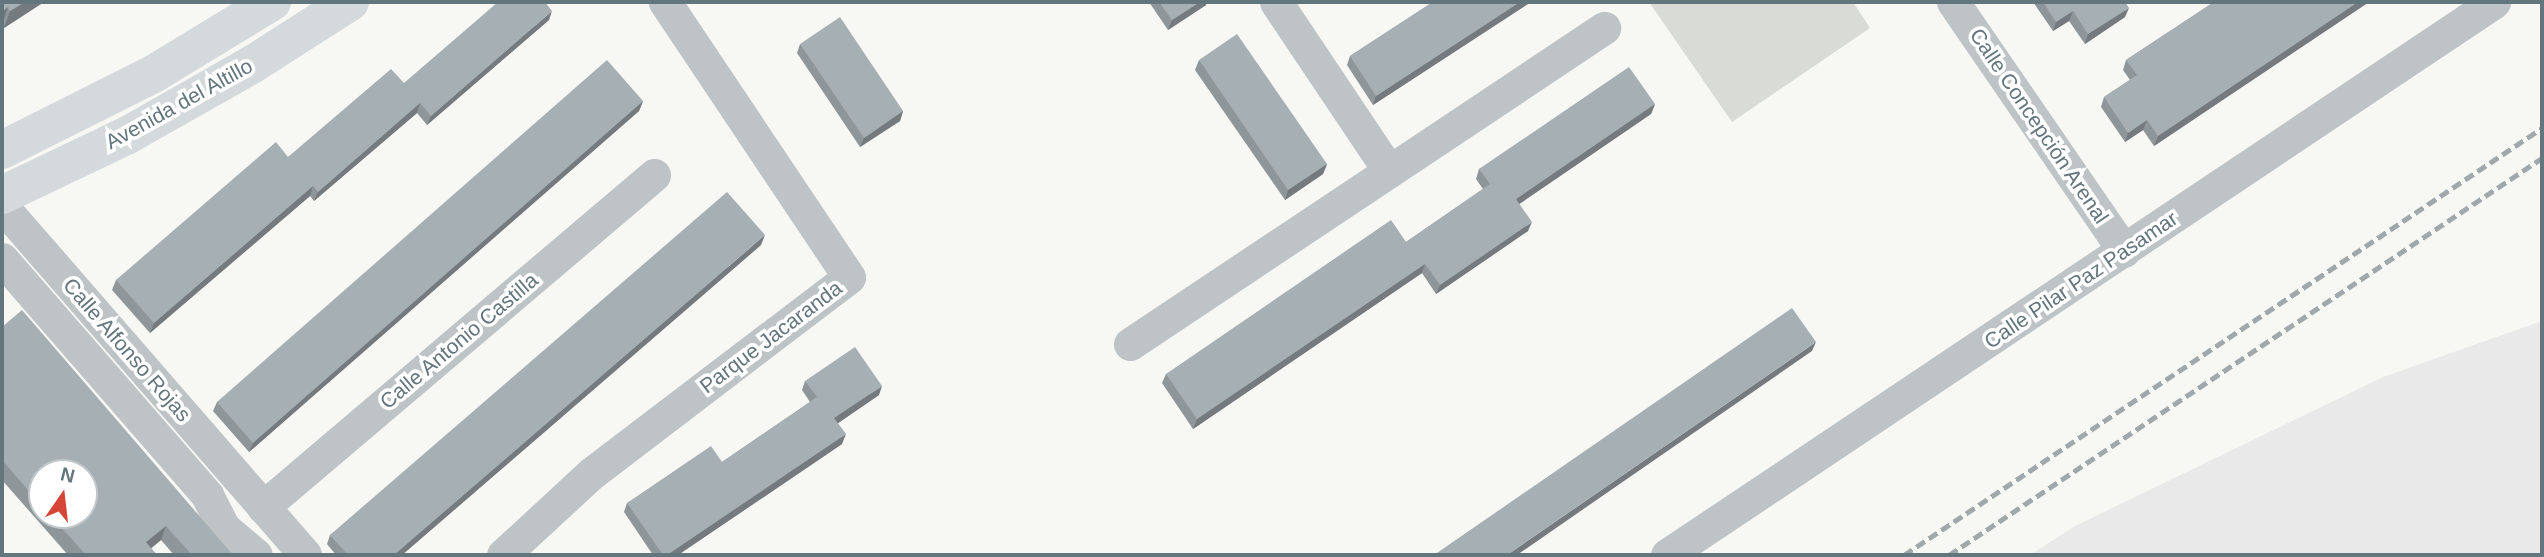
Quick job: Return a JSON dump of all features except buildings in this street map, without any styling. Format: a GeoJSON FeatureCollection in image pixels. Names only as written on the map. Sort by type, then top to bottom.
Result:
{"type":"FeatureCollection","features":[{"type":"Feature","properties":{"kind":"street","name":"Avenida del Altillo"},"geometry":{"type":"LineString","coordinates":[[2,150],[155,73],[272,2]]}},
{"type":"Feature","properties":{"kind":"street","name":"Avenida del Altillo"},"geometry":{"type":"LineString","coordinates":[[2,195],[128,135],[253,64],[350,2]]}},
{"type":"Feature","properties":{"kind":"street","name":"Parque Jacaranda"},"geometry":{"type":"LineString","coordinates":[[503,555],[592,473],[849,277],[665,2]]}},
{"type":"Feature","properties":{"kind":"street"},"geometry":{"type":"LineString","coordinates":[[1276,2],[1389,171]]}},
{"type":"Feature","properties":{"kind":"street","name":"Calle Concepción Arenal"},"geometry":{"type":"LineString","coordinates":[[1953,2],[2124,251]]}},
{"type":"Feature","properties":{"kind":"street","name":"Calle Pilar Paz Pasamar"},"geometry":{"type":"LineString","coordinates":[[1667,555],[2494,2]]}},
{"type":"Feature","properties":{"kind":"street"},"geometry":{"type":"LineString","coordinates":[[1130,344],[1604,28]]}},
{"type":"Feature","properties":{"kind":"street","name":"Calle Antonio Castilla"},"geometry":{"type":"LineString","coordinates":[[261,505],[654,175]]}},
{"type":"Feature","properties":{"kind":"street","name":"Calle Alfonso Rojas"},"geometry":{"type":"LineString","coordinates":[[2,206],[305,555]]}},
{"type":"Feature","properties":{"kind":"street","name":"Calle Alfonso Rojas"},"geometry":{"type":"LineString","coordinates":[[2,260],[207,495],[238,538],[253,538],[265,527],[261,505]]}},
{"type":"Feature","properties":{"kind":"shaded area"},"geometry":{"type":"Polygon","coordinates":[[[1649,2],[1853,2],[1870,28],[1732,122],[1649,2]]]}},
{"type":"Feature","properties":{"kind":"shaded area"},"geometry":{"type":"Polygon","coordinates":[[[2542,321],[2542,555],[2030,555],[2075,526],[2383,377],[2542,321]]]}},
{"type":"Feature","properties":{"kind":"railway"},"geometry":{"type":"LineString","coordinates":[[1904,555],[2542,128]]}},
{"type":"Feature","properties":{"kind":"railway"},"geometry":{"type":"LineString","coordinates":[[1949,555],[2542,158]]}}]}
